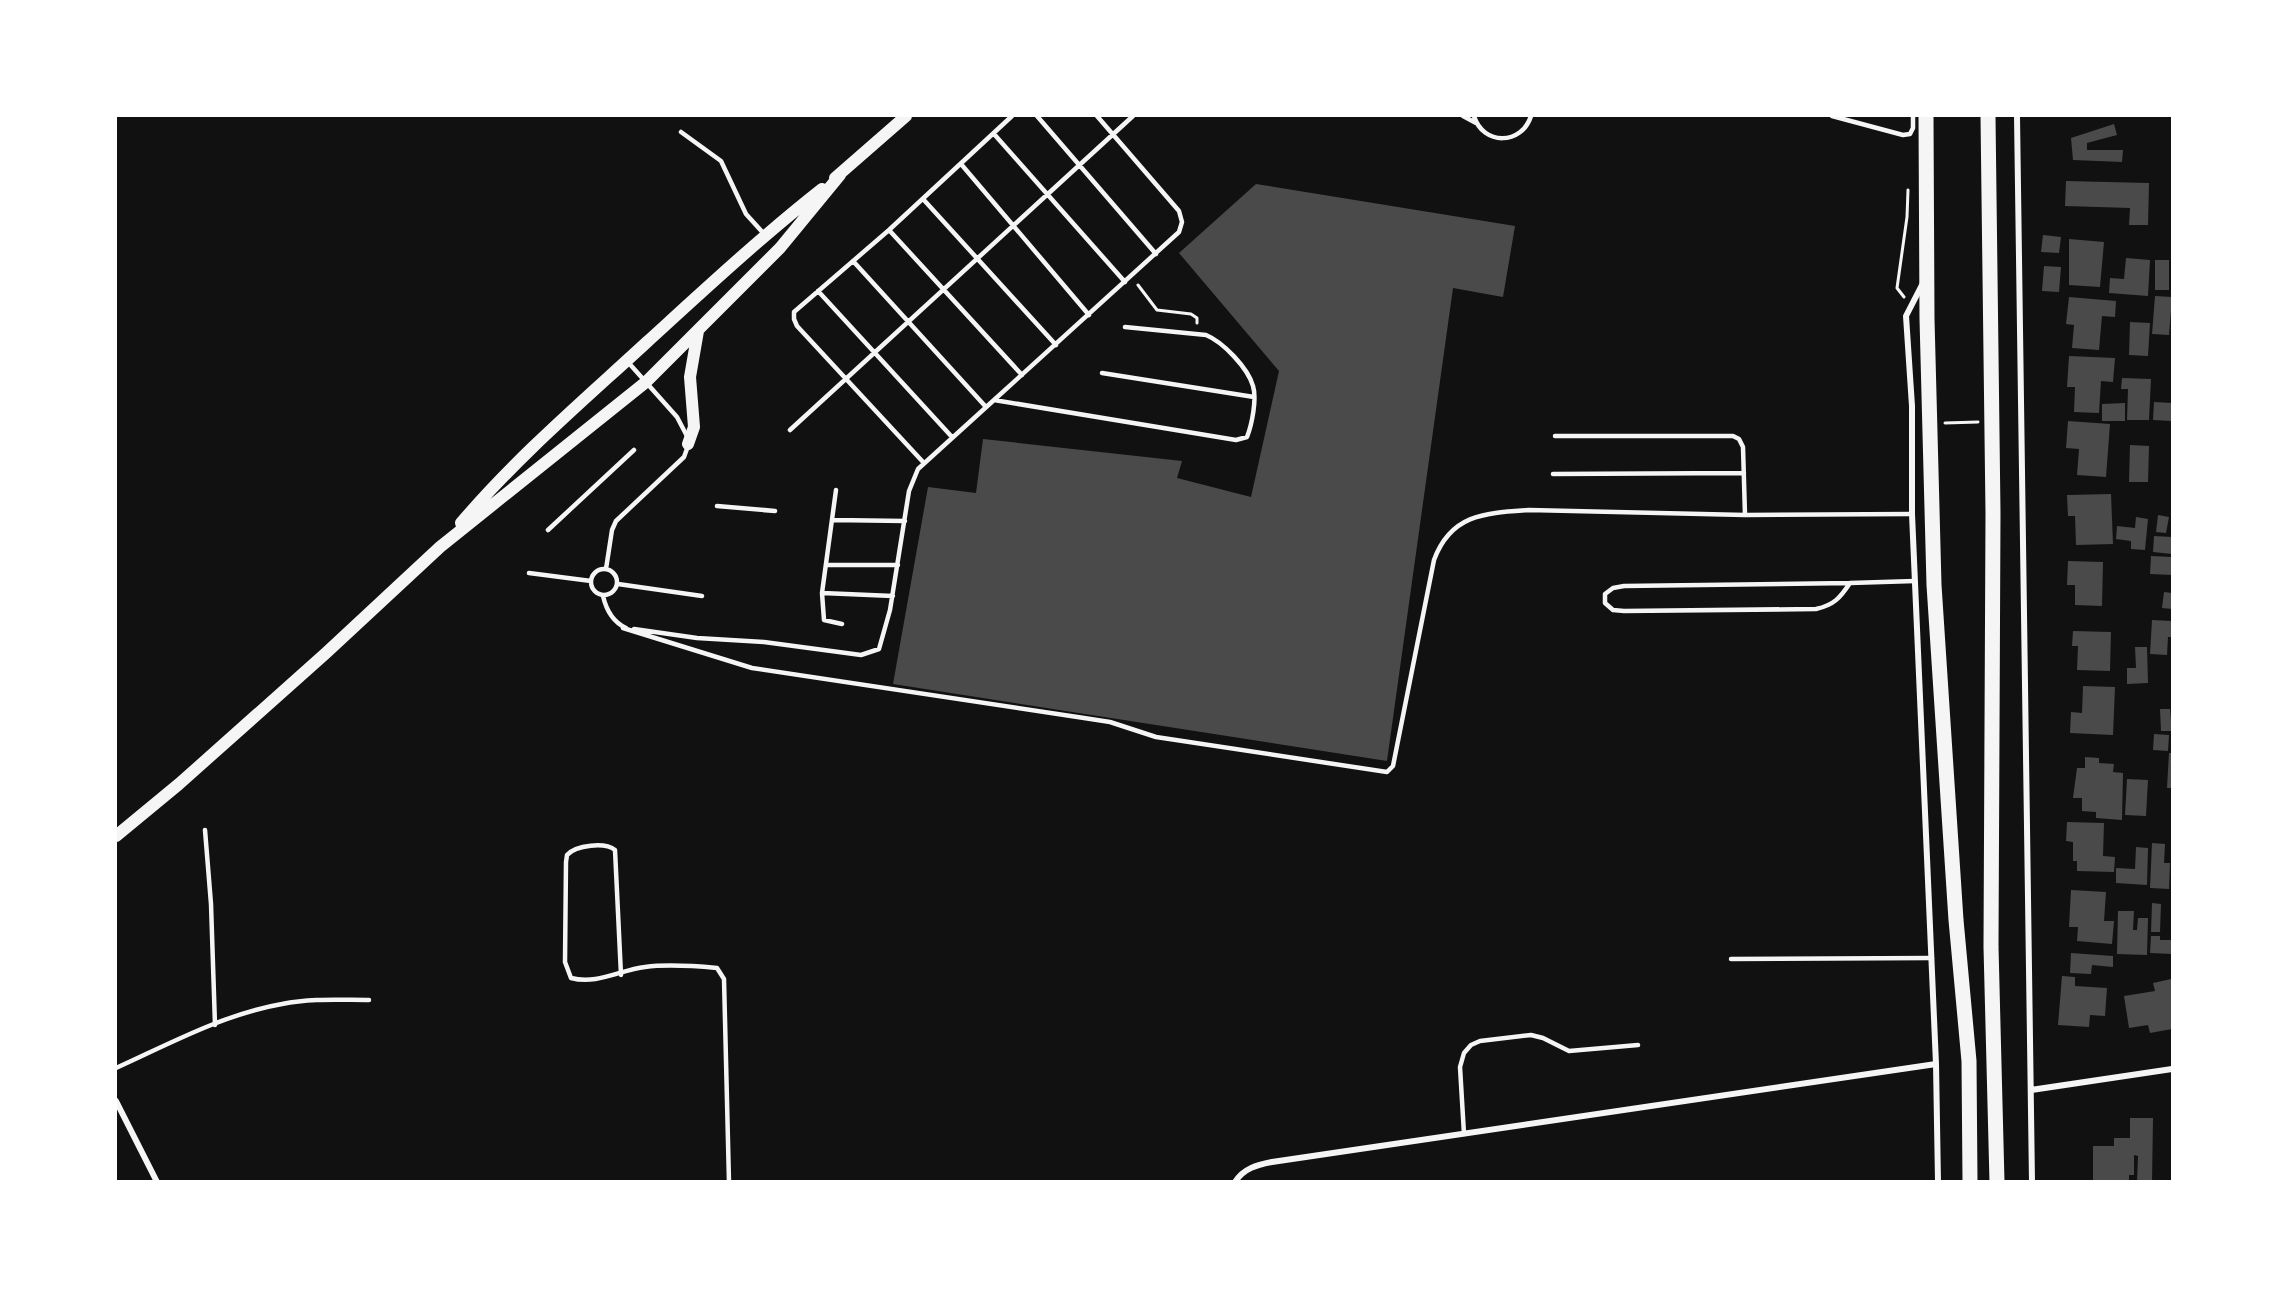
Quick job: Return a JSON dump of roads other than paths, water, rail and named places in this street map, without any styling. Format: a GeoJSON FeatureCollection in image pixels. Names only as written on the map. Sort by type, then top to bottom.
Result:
{"type":"FeatureCollection","features":[{"type":"Feature","properties":{"kind":"main road"},"geometry":{"type":"LineString","coordinates":[[440,547],[491,488],[571,410],[765,235],[840,175],[906,116]]}},
{"type":"Feature","properties":{"kind":"main road"},"geometry":{"type":"LineString","coordinates":[[1926,116],[1926,277],[1934,585],[1956,920],[1969,1061],[1970,1182]]}},
{"type":"Feature","properties":{"kind":"main road"},"geometry":{"type":"LineString","coordinates":[[1988,116],[1991,422],[1991,947],[1996,1182]]}},
{"type":"Feature","properties":{"kind":"main road"},"geometry":{"type":"LineString","coordinates":[[116,836],[179,784],[318,661],[440,547],[646,382],[780,248],[840,175]]}},
{"type":"Feature","properties":{"kind":"main road"},"geometry":{"type":"LineString","coordinates":[[688,444],[694,427],[690,377],[698,331]]}},
{"type":"Feature","properties":{"kind":"street"},"geometry":{"type":"LineString","coordinates":[[2017,116],[2032,1182]]}},
{"type":"Feature","properties":{"kind":"street"},"geometry":{"type":"LineString","coordinates":[[1926,277],[1911,302],[1906,316],[1912,415],[1912,514],[1936,1064],[1938,1182]]}},
{"type":"Feature","properties":{"kind":"street"},"geometry":{"type":"LineString","coordinates":[[1235,1182],[1241,1173],[1250,1168],[1272,1162],[1936,1064]]}},
{"type":"Feature","properties":{"kind":"street"},"geometry":{"type":"LineString","coordinates":[[2031,1090],[2172,1069]]}},
{"type":"Feature","properties":{"kind":"street"},"geometry":{"type":"LineString","coordinates":[[116,1101],[157,1182]]}},
{"type":"Feature","properties":{"kind":"lane"},"geometry":{"type":"LineString","coordinates":[[923,462],[797,326],[794,312],[889,230],[1012,116]]}},
{"type":"Feature","properties":{"kind":"lane"},"geometry":{"type":"LineString","coordinates":[[1037,116],[1156,254]]}},
{"type":"Feature","properties":{"kind":"lane"},"geometry":{"type":"LineString","coordinates":[[623,628],[697,638],[764,642],[861,656],[879,649],[884,637],[898,565],[909,492],[923,462],[1056,345],[1179,232],[1182,222],[1179,211],[1097,116]]}},
{"type":"Feature","properties":{"kind":"lane"},"geometry":{"type":"LineString","coordinates":[[790,430],[1133,116]]}},
{"type":"Feature","properties":{"kind":"lane"},"geometry":{"type":"LineString","coordinates":[[1463,116],[1476,123],[1491,137],[1510,138],[1526,127],[1531,116]]}},
{"type":"Feature","properties":{"kind":"lane"},"geometry":{"type":"LineString","coordinates":[[1474,116],[1476,123]]}},
{"type":"Feature","properties":{"kind":"lane"},"geometry":{"type":"LineString","coordinates":[[1832,116],[1903,135],[1910,134],[1913,128],[1913,116]]}},
{"type":"Feature","properties":{"kind":"lane"},"geometry":{"type":"LineString","coordinates":[[681,132],[720,162],[746,214],[765,235]]}},
{"type":"Feature","properties":{"kind":"lane"},"geometry":{"type":"LineString","coordinates":[[994,134],[1125,282]]}},
{"type":"Feature","properties":{"kind":"lane"},"geometry":{"type":"LineString","coordinates":[[961,164],[1089,315]]}},
{"type":"Feature","properties":{"kind":"lane"},"geometry":{"type":"LineString","coordinates":[[923,199],[1056,345]]}},
{"type":"Feature","properties":{"kind":"lane"},"geometry":{"type":"LineString","coordinates":[[889,230],[1022,375]]}},
{"type":"Feature","properties":{"kind":"lane"},"geometry":{"type":"LineString","coordinates":[[854,261],[986,407]]}},
{"type":"Feature","properties":{"kind":"lane"},"geometry":{"type":"LineString","coordinates":[[818,291],[952,437]]}},
{"type":"Feature","properties":{"kind":"lane"},"geometry":{"type":"LineString","coordinates":[[994,400],[1242,440],[1248,433],[1254,397],[1253,386],[1236,361],[1213,338],[1199,334],[1125,327]]}},
{"type":"Feature","properties":{"kind":"lane"},"geometry":{"type":"LineString","coordinates":[[606,569],[612,530],[616,521],[684,457],[688,444],[685,429],[677,417],[627,361]]}},
{"type":"Feature","properties":{"kind":"lane"},"geometry":{"type":"LineString","coordinates":[[1102,373],[1254,397]]}},
{"type":"Feature","properties":{"kind":"lane"},"geometry":{"type":"LineString","coordinates":[[1556,435],[1732,436],[1739,439],[1743,447],[1745,515]]}},
{"type":"Feature","properties":{"kind":"lane"},"geometry":{"type":"LineString","coordinates":[[548,530],[634,450]]}},
{"type":"Feature","properties":{"kind":"lane"},"geometry":{"type":"LineString","coordinates":[[1553,474],[1744,472]]}},
{"type":"Feature","properties":{"kind":"lane"},"geometry":{"type":"LineString","coordinates":[[836,490],[822,593],[824,620],[842,624]]}},
{"type":"Feature","properties":{"kind":"lane"},"geometry":{"type":"LineString","coordinates":[[717,506],[775,511]]}},
{"type":"Feature","properties":{"kind":"lane"},"geometry":{"type":"LineString","coordinates":[[603,596],[605,608],[623,628],[752,668],[1110,722],[1156,737],[1387,772],[1393,766],[1434,560],[1442,539],[1461,523],[1493,512],[1528,510],[1745,515],[1912,514]]}},
{"type":"Feature","properties":{"kind":"lane"},"geometry":{"type":"LineString","coordinates":[[833,520],[905,521]]}},
{"type":"Feature","properties":{"kind":"lane"},"geometry":{"type":"LineString","coordinates":[[826,565],[898,565]]}},
{"type":"Feature","properties":{"kind":"lane"},"geometry":{"type":"LineString","coordinates":[[606,569],[617,577],[618,584],[609,595],[603,596],[596,593],[591,581],[594,574],[606,569]]}},
{"type":"Feature","properties":{"kind":"lane"},"geometry":{"type":"LineString","coordinates":[[529,573],[591,581]]}},
{"type":"Feature","properties":{"kind":"lane"},"geometry":{"type":"LineString","coordinates":[[1850,583],[1837,601],[1816,609],[1624,611],[1613,610],[1605,603],[1605,594],[1613,588],[1624,586],[1915,581]]}},
{"type":"Feature","properties":{"kind":"lane"},"geometry":{"type":"LineString","coordinates":[[618,584],[702,596]]}},
{"type":"Feature","properties":{"kind":"lane"},"geometry":{"type":"LineString","coordinates":[[822,593],[892,596]]}},
{"type":"Feature","properties":{"kind":"lane"},"geometry":{"type":"LineString","coordinates":[[205,830],[211,904],[215,1025]]}},
{"type":"Feature","properties":{"kind":"lane"},"geometry":{"type":"LineString","coordinates":[[621,975],[616,855],[613,848],[604,846],[576,848],[567,855],[565,962],[568,975],[576,979],[587,980],[621,975],[646,967],[707,967],[721,971],[724,979],[729,1182]]}},
{"type":"Feature","properties":{"kind":"lane"},"geometry":{"type":"LineString","coordinates":[[1731,958],[1932,958]]}},
{"type":"Feature","properties":{"kind":"lane"},"geometry":{"type":"LineString","coordinates":[[116,1068],[249,1011],[284,1003],[323,999],[369,1000]]}},
{"type":"Feature","properties":{"kind":"lane"},"geometry":{"type":"LineString","coordinates":[[1464,1134],[1460,1067],[1464,1053],[1471,1045],[1480,1041],[1531,1035],[1543,1038],[1569,1051],[1638,1045]]}}]}
